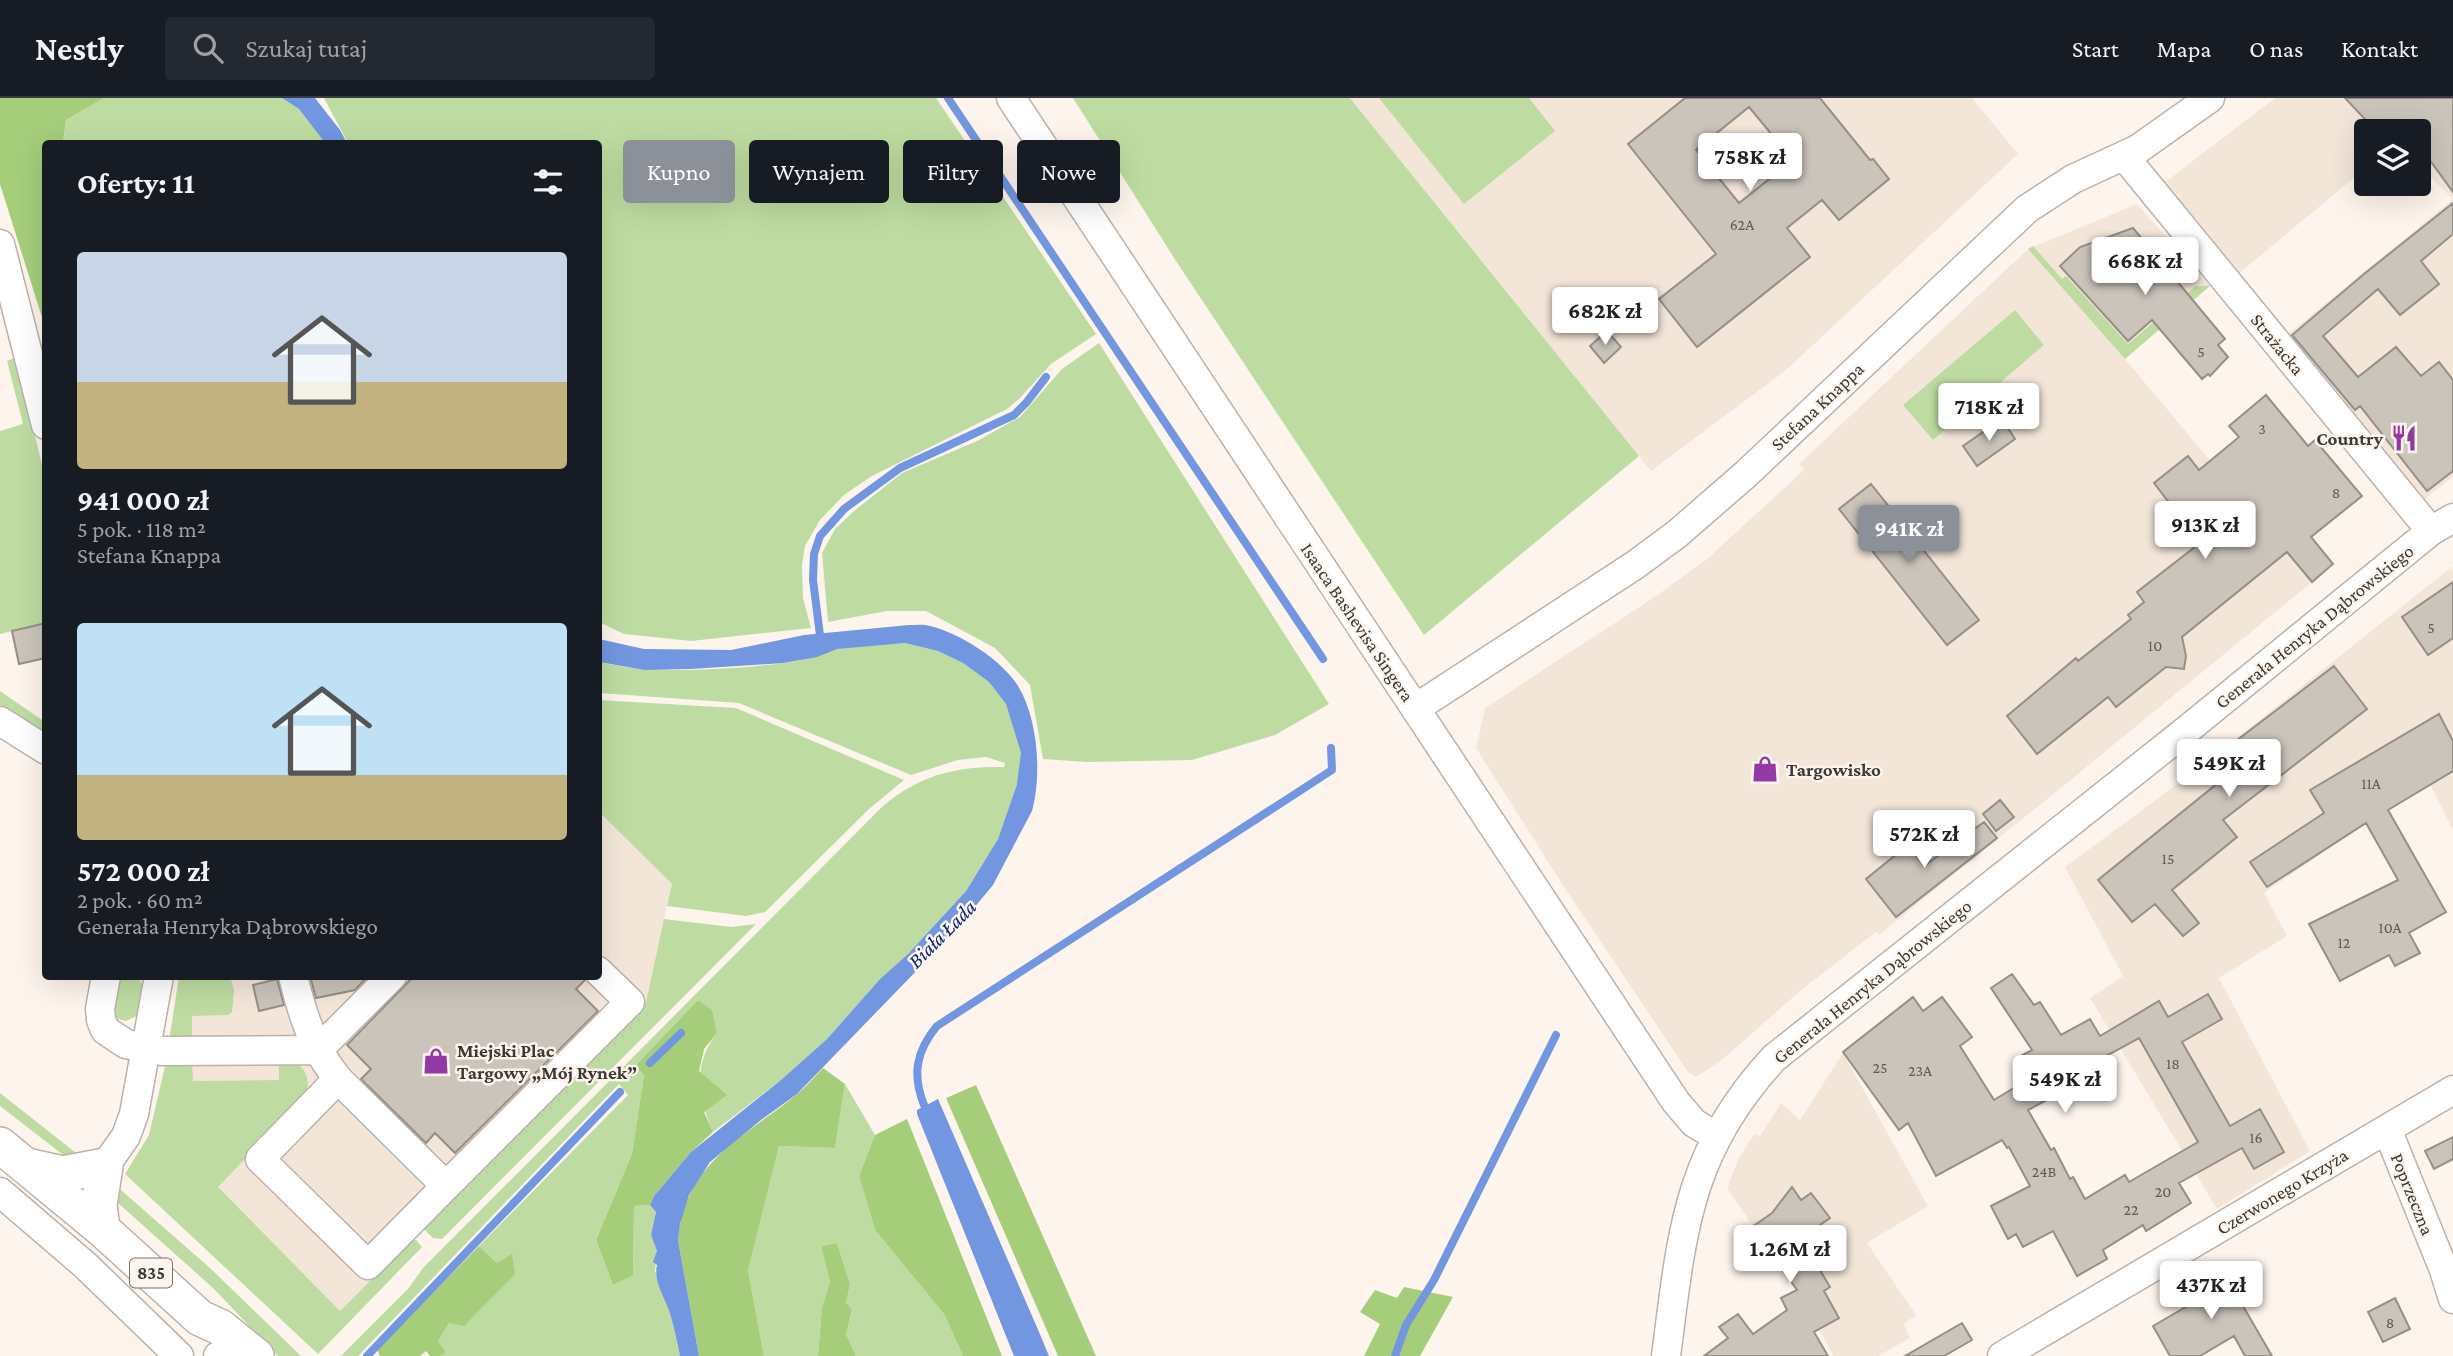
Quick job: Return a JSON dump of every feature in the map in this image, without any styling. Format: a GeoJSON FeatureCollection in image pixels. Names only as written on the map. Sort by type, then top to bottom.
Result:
{"type":"FeatureCollection","features":[{"type":"Feature","properties":{"kind":"main road"},"geometry":{"type":"LineString","coordinates":[[13,1155],[63,1174],[105,1166],[99,1198],[102,1229]]}},
{"type":"Feature","properties":{"kind":"main road","name":"835"},"geometry":{"type":"LineString","coordinates":[[13,1155],[102,1229],[200,1318],[231,1355]]}},
{"type":"Feature","properties":{"kind":"street","name":"Isaaca Bashevisa Singera"},"geometry":{"type":"LineString","coordinates":[[1011,98],[1676,1102],[1694,1123],[1716,1136]]}},
{"type":"Feature","properties":{"kind":"street","name":"Stefana Knappa"},"geometry":{"type":"LineString","coordinates":[[1416,708],[1635,565],[1677,534],[1746,474],[2018,216],[2036,202],[2073,179],[2124,156],[2210,98]]}},
{"type":"Feature","properties":{"kind":"street","name":"Strażacka"},"geometry":{"type":"LineString","coordinates":[[2124,156],[2442,524]]}},
{"type":"Feature","properties":{"kind":"street"},"geometry":{"type":"LineString","coordinates":[[0,244],[42,409]]}},
{"type":"Feature","properties":{"kind":"street","name":"Generała Henryka Dąbrowskiego"},"geometry":{"type":"LineString","coordinates":[[1666,1356],[1681,1243],[1695,1186],[1716,1136],[1744,1092],[1774,1058],[2442,524]]}},
{"type":"Feature","properties":{"kind":"street"},"geometry":{"type":"LineString","coordinates":[[0,721],[42,747]]}},
{"type":"Feature","properties":{"kind":"street"},"geometry":{"type":"LineString","coordinates":[[338,1079],[260,1158],[368,1265],[630,1002],[602,975]]}},
{"type":"Feature","properties":{"kind":"street"},"geometry":{"type":"LineString","coordinates":[[105,980],[100,1009],[105,1030],[126,1044],[147,1050],[318,1050],[388,980]]}},
{"type":"Feature","properties":{"kind":"street"},"geometry":{"type":"LineString","coordinates":[[105,1166],[118,1149],[130,1125],[147,1050],[158,980]]}},
{"type":"Feature","properties":{"kind":"street"},"geometry":{"type":"LineString","coordinates":[[294,980],[302,1012],[318,1050],[338,1079],[446,1186]]}},
{"type":"Feature","properties":{"kind":"street","name":"Czerwonego Krzyża"},"geometry":{"type":"LineString","coordinates":[[2002,1356],[2453,1090]]}},
{"type":"Feature","properties":{"kind":"street","name":"Poprzeczna"},"geometry":{"type":"LineString","coordinates":[[2387,1129],[2444,1270],[2453,1299]]}},
{"type":"Feature","properties":{"kind":"street"},"geometry":{"type":"LineString","coordinates":[[0,1192],[85,1265],[179,1356]]}},
{"type":"Feature","properties":{"kind":"shaded area"},"geometry":{"type":"Polygon","coordinates":[[[1350,98],[1972,98],[2018,154],[1785,371],[1651,471],[1350,98]]]}},
{"type":"Feature","properties":{"kind":"shaded area"},"geometry":{"type":"Polygon","coordinates":[[[2275,98],[2453,98],[2453,199],[2431,178],[2431,119],[2354,119],[2354,178],[2237,275],[2160,186],[2275,98]]]}},
{"type":"Feature","properties":{"kind":"shaded area"},"geometry":{"type":"Polygon","coordinates":[[[2453,199],[2453,477],[2425,499],[2287,335],[2453,199]]]}},
{"type":"Feature","properties":{"kind":"shaded area"},"geometry":{"type":"Polygon","coordinates":[[[2137,204],[2210,286],[2125,359],[2312,582],[1879,935],[1876,932],[1800,991],[1723,1059],[1696,1077],[1688,1072],[1564,887],[1476,748],[1485,708],[1656,596],[1708,558],[1804,470],[1799,464],[2028,249],[2137,204]]]}},
{"type":"Feature","properties":{"kind":"shaded area"},"geometry":{"type":"Polygon","coordinates":[[[2453,566],[2453,830],[2428,781],[2264,893],[2287,936],[2219,978],[2310,1151],[2217,1209],[2090,998],[2123,976],[2065,867],[2199,768],[2453,566]]]}},
{"type":"Feature","properties":{"kind":"shaded area","name":"Miejski Plac Targowy „Mój Rynek”"},"geometry":{"type":"Polygon","coordinates":[[[602,815],[672,884],[646,1002],[340,1311],[217,1187],[246,1158],[280,1080],[192,1081],[166,1062],[179,980],[602,980],[602,815]]]}},
{"type":"Feature","properties":{"kind":"shaded area"},"geometry":{"type":"Polygon","coordinates":[[[1843,1053],[1928,1206],[1867,1243],[1916,1315],[1904,1324],[1910,1338],[1878,1356],[1834,1356],[1796,1290],[1727,1188],[1738,1160],[1754,1134],[1760,1136],[1781,1103],[1800,1120],[1843,1053]]]}},
{"type":"Feature","properties":{"kind":"green space"},"geometry":{"type":"Polygon","coordinates":[[[0,98],[104,98],[66,120],[63,140],[42,140],[42,317],[0,184],[0,98]]]}},
{"type":"Feature","properties":{"kind":"green space"},"geometry":{"type":"Polygon","coordinates":[[[104,98],[282,98],[299,109],[323,140],[64,140],[66,120],[104,98]]]}},
{"type":"Feature","properties":{"kind":"green space"},"geometry":{"type":"Polygon","coordinates":[[[324,98],[936,98],[964,140],[903,140],[903,203],[1003,203],[1003,197],[1096,334],[1051,364],[1007,409],[872,476],[844,495],[820,520],[805,546],[802,565],[803,598],[811,628],[691,641],[624,634],[602,623],[602,140],[346,140],[324,98]]]}},
{"type":"Feature","properties":{"kind":"green space"},"geometry":{"type":"Polygon","coordinates":[[[1073,98],[1350,98],[1639,456],[1424,635],[1120,172],[1120,140],[1100,140],[1073,98]]]}},
{"type":"Feature","properties":{"kind":"green space"},"geometry":{"type":"Polygon","coordinates":[[[1379,98],[1529,98],[1555,131],[1464,204],[1379,98]]]}},
{"type":"Feature","properties":{"kind":"green space"},"geometry":{"type":"Polygon","coordinates":[[[2033,246],[2062,279],[2066,276],[2128,344],[2196,286],[2210,286],[2125,359],[2028,249],[2033,246]]]}},
{"type":"Feature","properties":{"kind":"green space"},"geometry":{"type":"Polygon","coordinates":[[[2015,310],[2044,345],[1933,440],[1903,405],[2015,310]]]}},
{"type":"Feature","properties":{"kind":"green space"},"geometry":{"type":"Polygon","coordinates":[[[1099,343],[1329,704],[1275,735],[1192,760],[1087,762],[1043,759],[1030,685],[995,648],[926,611],[887,611],[828,622],[822,553],[835,529],[902,473],[977,441],[1020,417],[1062,369],[1099,343]]]}},
{"type":"Feature","properties":{"kind":"green space"},"geometry":{"type":"Polygon","coordinates":[[[16,357],[42,465],[42,624],[0,634],[0,431],[23,424],[7,361],[16,357]]]}},
{"type":"Feature","properties":{"kind":"green space"},"geometry":{"type":"Polygon","coordinates":[[[905,643],[938,651],[963,663],[989,682],[1006,704],[1021,753],[1017,784],[998,839],[966,891],[908,954],[880,979],[827,1039],[781,1080],[713,1132],[704,1106],[700,1081],[704,1057],[717,1033],[711,1010],[698,1000],[635,1066],[644,1075],[632,1154],[596,1240],[613,1285],[633,1274],[634,1206],[650,1205],[656,1212],[651,1235],[657,1251],[655,1271],[670,1311],[680,1356],[441,1356],[446,1352],[438,1341],[497,1263],[479,1246],[628,1095],[619,1084],[358,1356],[341,1356],[408,1289],[423,1268],[882,807],[910,787],[939,775],[970,768],[1004,767],[1005,763],[986,757],[958,760],[911,775],[739,703],[602,693],[602,663],[667,670],[763,666],[811,658],[853,646],[905,643]]]}},
{"type":"Feature","properties":{"kind":"green space"},"geometry":{"type":"Polygon","coordinates":[[[0,691],[42,720],[42,732],[0,705],[0,691]]]}},
{"type":"Feature","properties":{"kind":"green space"},"geometry":{"type":"Polygon","coordinates":[[[602,700],[736,708],[904,780],[869,809],[765,912],[746,916],[667,906],[672,884],[602,815],[602,700]]]}},
{"type":"Feature","properties":{"kind":"green space"},"geometry":{"type":"Polygon","coordinates":[[[664,919],[731,927],[756,924],[442,1239],[433,1238],[423,1228],[646,1002],[664,919]]]}},
{"type":"Feature","properties":{"kind":"green space"},"geometry":{"type":"Polygon","coordinates":[[[120,980],[140,980],[144,987],[139,1015],[126,1021],[114,1018],[111,1005],[117,983],[120,980]]]}},
{"type":"Feature","properties":{"kind":"green space"},"geometry":{"type":"Polygon","coordinates":[[[179,980],[231,980],[234,990],[232,1012],[228,1015],[192,1016],[192,1041],[170,1035],[179,980]]]}},
{"type":"Feature","properties":{"kind":"green space"},"geometry":{"type":"Polygon","coordinates":[[[698,1000],[712,1010],[717,1033],[704,1049],[699,1071],[727,1095],[704,1112],[713,1132],[691,1152],[654,1196],[650,1205],[634,1206],[633,1275],[613,1285],[596,1240],[632,1154],[644,1075],[635,1066],[698,1000]]]}},
{"type":"Feature","properties":{"kind":"green space"},"geometry":{"type":"Polygon","coordinates":[[[279,1060],[295,1063],[304,1070],[308,1084],[307,1093],[218,1187],[340,1311],[412,1239],[422,1247],[318,1354],[125,1174],[149,1135],[166,1062],[192,1062],[193,1081],[279,1080],[279,1060]]]}},
{"type":"Feature","properties":{"kind":"green space"},"geometry":{"type":"Polygon","coordinates":[[[823,1068],[845,1084],[835,1148],[779,1146],[748,1271],[764,1356],[699,1356],[678,1240],[683,1213],[692,1191],[719,1155],[796,1095],[823,1068]]]}},
{"type":"Feature","properties":{"kind":"green space"},"geometry":{"type":"Polygon","coordinates":[[[845,1084],[875,1135],[859,1176],[875,1230],[944,1314],[963,1356],[856,1356],[846,1334],[852,1311],[846,1303],[850,1284],[837,1243],[821,1246],[830,1282],[822,1307],[818,1356],[764,1356],[748,1271],[779,1146],[835,1148],[845,1084]]]}},
{"type":"Feature","properties":{"kind":"green space"},"geometry":{"type":"Polygon","coordinates":[[[976,1085],[1096,1356],[1058,1356],[946,1098],[976,1085]]]}},
{"type":"Feature","properties":{"kind":"green space"},"geometry":{"type":"Polygon","coordinates":[[[0,1093],[85,1160],[67,1158],[0,1106],[0,1093]]]}},
{"type":"Feature","properties":{"kind":"green space"},"geometry":{"type":"Polygon","coordinates":[[[907,1119],[1002,1356],[963,1356],[944,1314],[875,1230],[859,1176],[875,1135],[907,1119]]]}},
{"type":"Feature","properties":{"kind":"green space"},"geometry":{"type":"Polygon","coordinates":[[[114,1184],[210,1268],[301,1356],[278,1356],[213,1288],[118,1203],[114,1184]]]}},
{"type":"Feature","properties":{"kind":"green space"},"geometry":{"type":"Polygon","coordinates":[[[837,1243],[850,1284],[846,1303],[852,1310],[846,1334],[856,1356],[818,1356],[822,1307],[830,1282],[821,1246],[837,1243]]]}},
{"type":"Feature","properties":{"kind":"green space"},"geometry":{"type":"Polygon","coordinates":[[[479,1246],[497,1263],[512,1254],[515,1274],[464,1326],[449,1323],[438,1341],[446,1352],[441,1356],[430,1356],[426,1351],[420,1356],[380,1356],[377,1349],[479,1246]]]}},
{"type":"Feature","properties":{"kind":"green space"},"geometry":{"type":"Polygon","coordinates":[[[1404,1287],[1453,1297],[1420,1356],[1364,1356],[1380,1324],[1360,1312],[1375,1290],[1397,1298],[1404,1287]]]}},
{"type":"Feature","properties":{"kind":"water"},"geometry":{"type":"Polygon","coordinates":[[[282,98],[315,98],[345,140],[323,140],[299,109],[282,98]]]}},
{"type":"Feature","properties":{"kind":"water","name":"Biała Łada"},"geometry":{"type":"Polygon","coordinates":[[[923,625],[967,641],[991,657],[1018,686],[1030,714],[1036,747],[1035,797],[1032,811],[993,885],[954,932],[797,1094],[710,1162],[689,1195],[678,1240],[699,1356],[680,1356],[670,1313],[658,1283],[657,1265],[653,1262],[657,1251],[651,1235],[656,1212],[650,1205],[654,1196],[691,1152],[781,1080],[827,1039],[880,979],[908,954],[966,891],[998,839],[1017,784],[1021,753],[1006,704],[989,682],[963,663],[938,651],[905,643],[837,649],[817,657],[784,663],[691,669],[645,670],[602,663],[602,640],[644,649],[731,650],[804,635],[923,625]]]}},
{"type":"Feature","properties":{"kind":"water"},"geometry":{"type":"Polygon","coordinates":[[[938,1099],[1049,1356],[1014,1356],[917,1114],[917,1110],[938,1099]]]}},
{"type":"Feature","properties":{"kind":"building"},"geometry":{"type":"Polygon","coordinates":[[[1685,98],[1820,98],[1870,160],[1873,159],[1889,179],[1839,220],[1822,200],[1787,228],[1810,257],[1697,347],[1659,299],[1716,254],[1628,144],[1685,98]],[[1749,107],[1696,150],[1739,203],[1793,160],[1749,107]]]}},
{"type":"Feature","properties":{"kind":"building"},"geometry":{"type":"Polygon","coordinates":[[[2345,98],[2453,98],[2453,192],[2431,162],[2431,119],[2365,119],[2345,98]]]}},
{"type":"Feature","properties":{"kind":"building"},"geometry":{"type":"Polygon","coordinates":[[[2453,203],[2453,234],[2421,261],[2439,284],[2400,315],[2378,289],[2323,336],[2358,377],[2396,347],[2421,376],[2439,362],[2453,380],[2453,471],[2427,491],[2360,406],[2355,410],[2292,335],[2453,203]]]}},
{"type":"Feature","properties":{"kind":"building"},"geometry":{"type":"Polygon","coordinates":[[[2133,228],[2225,339],[2218,345],[2228,357],[2210,376],[2208,374],[2202,379],[2152,320],[2128,341],[2060,266],[2080,247],[2133,228]]]}},
{"type":"Feature","properties":{"kind":"building"},"geometry":{"type":"Polygon","coordinates":[[[1607,331],[1621,347],[1604,363],[1590,346],[1607,331]]]}},
{"type":"Feature","properties":{"kind":"building"},"geometry":{"type":"Polygon","coordinates":[[[2266,395],[2308,446],[2315,440],[2362,496],[2311,537],[2333,564],[2312,582],[2287,552],[2182,637],[2186,656],[2184,669],[2166,667],[2116,707],[2108,697],[2037,754],[2007,716],[2076,658],[2078,661],[2131,619],[2128,615],[2144,602],[2137,592],[2200,543],[2154,483],[2188,456],[2199,470],[2239,437],[2229,426],[2266,395]]]}},
{"type":"Feature","properties":{"kind":"building"},"geometry":{"type":"Polygon","coordinates":[[[2002,419],[2015,439],[1977,466],[1963,446],[2002,419]]]}},
{"type":"Feature","properties":{"kind":"building"},"geometry":{"type":"Polygon","coordinates":[[[1871,484],[1979,620],[1947,645],[1839,509],[1871,484]]]}},
{"type":"Feature","properties":{"kind":"building"},"geometry":{"type":"Polygon","coordinates":[[[2453,582],[2453,638],[2428,655],[2402,617],[2453,582]]]}},
{"type":"Feature","properties":{"kind":"building"},"geometry":{"type":"Polygon","coordinates":[[[42,624],[42,659],[19,664],[12,631],[42,624]]]}},
{"type":"Feature","properties":{"kind":"building"},"geometry":{"type":"Polygon","coordinates":[[[2334,666],[2367,709],[2223,820],[2237,837],[2172,890],[2199,923],[2183,936],[2155,904],[2132,922],[2098,880],[2229,774],[2215,757],[2334,666]]]}},
{"type":"Feature","properties":{"kind":"building"},"geometry":{"type":"Polygon","coordinates":[[[2439,714],[2453,741],[2453,771],[2388,810],[2446,912],[2409,933],[2420,953],[2395,966],[2389,955],[2340,981],[2309,924],[2398,880],[2366,823],[2267,887],[2250,862],[2324,813],[2310,790],[2439,714]]]}},
{"type":"Feature","properties":{"kind":"building"},"geometry":{"type":"Polygon","coordinates":[[[2000,800],[2014,817],[1996,831],[1983,814],[2000,800]]]}},
{"type":"Feature","properties":{"kind":"building"},"geometry":{"type":"Polygon","coordinates":[[[1984,822],[1997,838],[1896,917],[1866,879],[1908,845],[1924,866],[1984,822]]]}},
{"type":"Feature","properties":{"kind":"building"},"geometry":{"type":"Polygon","coordinates":[[[2012,974],[2034,1005],[2040,1002],[2061,1035],[2090,1019],[2100,1036],[2159,1001],[2168,1017],[2208,994],[2222,1019],[2182,1042],[2230,1126],[2260,1109],[2284,1152],[2254,1169],[2242,1148],[2179,1183],[2191,1203],[2146,1231],[2143,1225],[2103,1250],[2107,1259],[2077,1276],[2053,1231],[2023,1247],[2016,1234],[2008,1239],[1991,1206],[2030,1186],[2009,1147],[2007,1148],[2002,1140],[1936,1176],[1908,1123],[1899,1130],[1843,1052],[1913,997],[1923,1011],[1942,997],[1972,1037],[1960,1046],[1994,1100],[2032,1077],[2021,1056],[2032,1050],[1991,988],[2012,974]],[[2139,1038],[2062,1080],[2067,1089],[2028,1110],[2051,1150],[2054,1148],[2070,1179],[2073,1177],[2085,1199],[2125,1175],[2129,1182],[2198,1142],[2139,1038]]]}},
{"type":"Feature","properties":{"kind":"building"},"geometry":{"type":"Polygon","coordinates":[[[277,980],[284,1005],[259,1011],[253,985],[277,980]]]}},
{"type":"Feature","properties":{"kind":"building"},"geometry":{"type":"Polygon","coordinates":[[[311,980],[364,980],[355,990],[316,998],[311,980]]]}},
{"type":"Feature","properties":{"kind":"building"},"geometry":{"type":"Polygon","coordinates":[[[410,980],[585,980],[576,989],[598,1011],[455,1153],[435,1133],[426,1143],[361,1079],[371,1069],[347,1045],[410,980]]]}},
{"type":"Feature","properties":{"kind":"building"},"geometry":{"type":"Polygon","coordinates":[[[2453,1137],[2453,1159],[2434,1169],[2425,1151],[2453,1137]]]}},
{"type":"Feature","properties":{"kind":"building"},"geometry":{"type":"Polygon","coordinates":[[[1792,1187],[1801,1200],[1811,1193],[1830,1218],[1820,1225],[1835,1245],[1814,1260],[1830,1287],[1824,1291],[1839,1318],[1814,1332],[1828,1356],[1704,1356],[1728,1338],[1719,1327],[1738,1314],[1753,1334],[1787,1310],[1781,1298],[1797,1290],[1752,1227],[1772,1213],[1792,1187]]]}},
{"type":"Feature","properties":{"kind":"building"},"geometry":{"type":"Polygon","coordinates":[[[2219,1265],[2272,1356],[2245,1356],[2234,1336],[2200,1356],[2170,1356],[2153,1326],[2201,1298],[2191,1281],[2219,1265]]]}},
{"type":"Feature","properties":{"kind":"building"},"geometry":{"type":"Polygon","coordinates":[[[2395,1298],[2410,1329],[2383,1342],[2368,1312],[2395,1298]]]}},
{"type":"Feature","properties":{"kind":"building"},"geometry":{"type":"Polygon","coordinates":[[[1962,1323],[1972,1340],[1944,1356],[1905,1356],[1962,1323]]]}},
{"type":"Feature","properties":{"kind":"waterway"},"geometry":{"type":"LineString","coordinates":[[948,98],[1323,659]]}},
{"type":"Feature","properties":{"kind":"waterway"},"geometry":{"type":"LineString","coordinates":[[821,643],[813,580],[814,554],[820,536],[844,509],[900,468],[1014,415],[1046,377]]}},
{"type":"Feature","properties":{"kind":"waterway"},"geometry":{"type":"LineString","coordinates":[[924,1105],[918,1084],[918,1064],[924,1045],[937,1026],[1332,770],[1331,748]]}},
{"type":"Feature","properties":{"kind":"waterway"},"geometry":{"type":"LineString","coordinates":[[650,1063],[681,1033]]}},
{"type":"Feature","properties":{"kind":"waterway"},"geometry":{"type":"LineString","coordinates":[[1395,1356],[1406,1325],[1434,1280],[1556,1035]]}},
{"type":"Feature","properties":{"kind":"waterway"},"geometry":{"type":"LineString","coordinates":[[367,1356],[620,1092]]}},
{"type":"Feature","properties":{"kind":"place","name":"Country"},"geometry":{"type":"Point","coordinates":[2404,438]}},
{"type":"Feature","properties":{"kind":"place","name":"Targowisko"},"geometry":{"type":"Point","coordinates":[1765,769]}},
{"type":"Feature","properties":{"kind":"place","name":"Miejski Plac Targowy „Mój Rynek”"},"geometry":{"type":"Point","coordinates":[436,1061]}}]}
